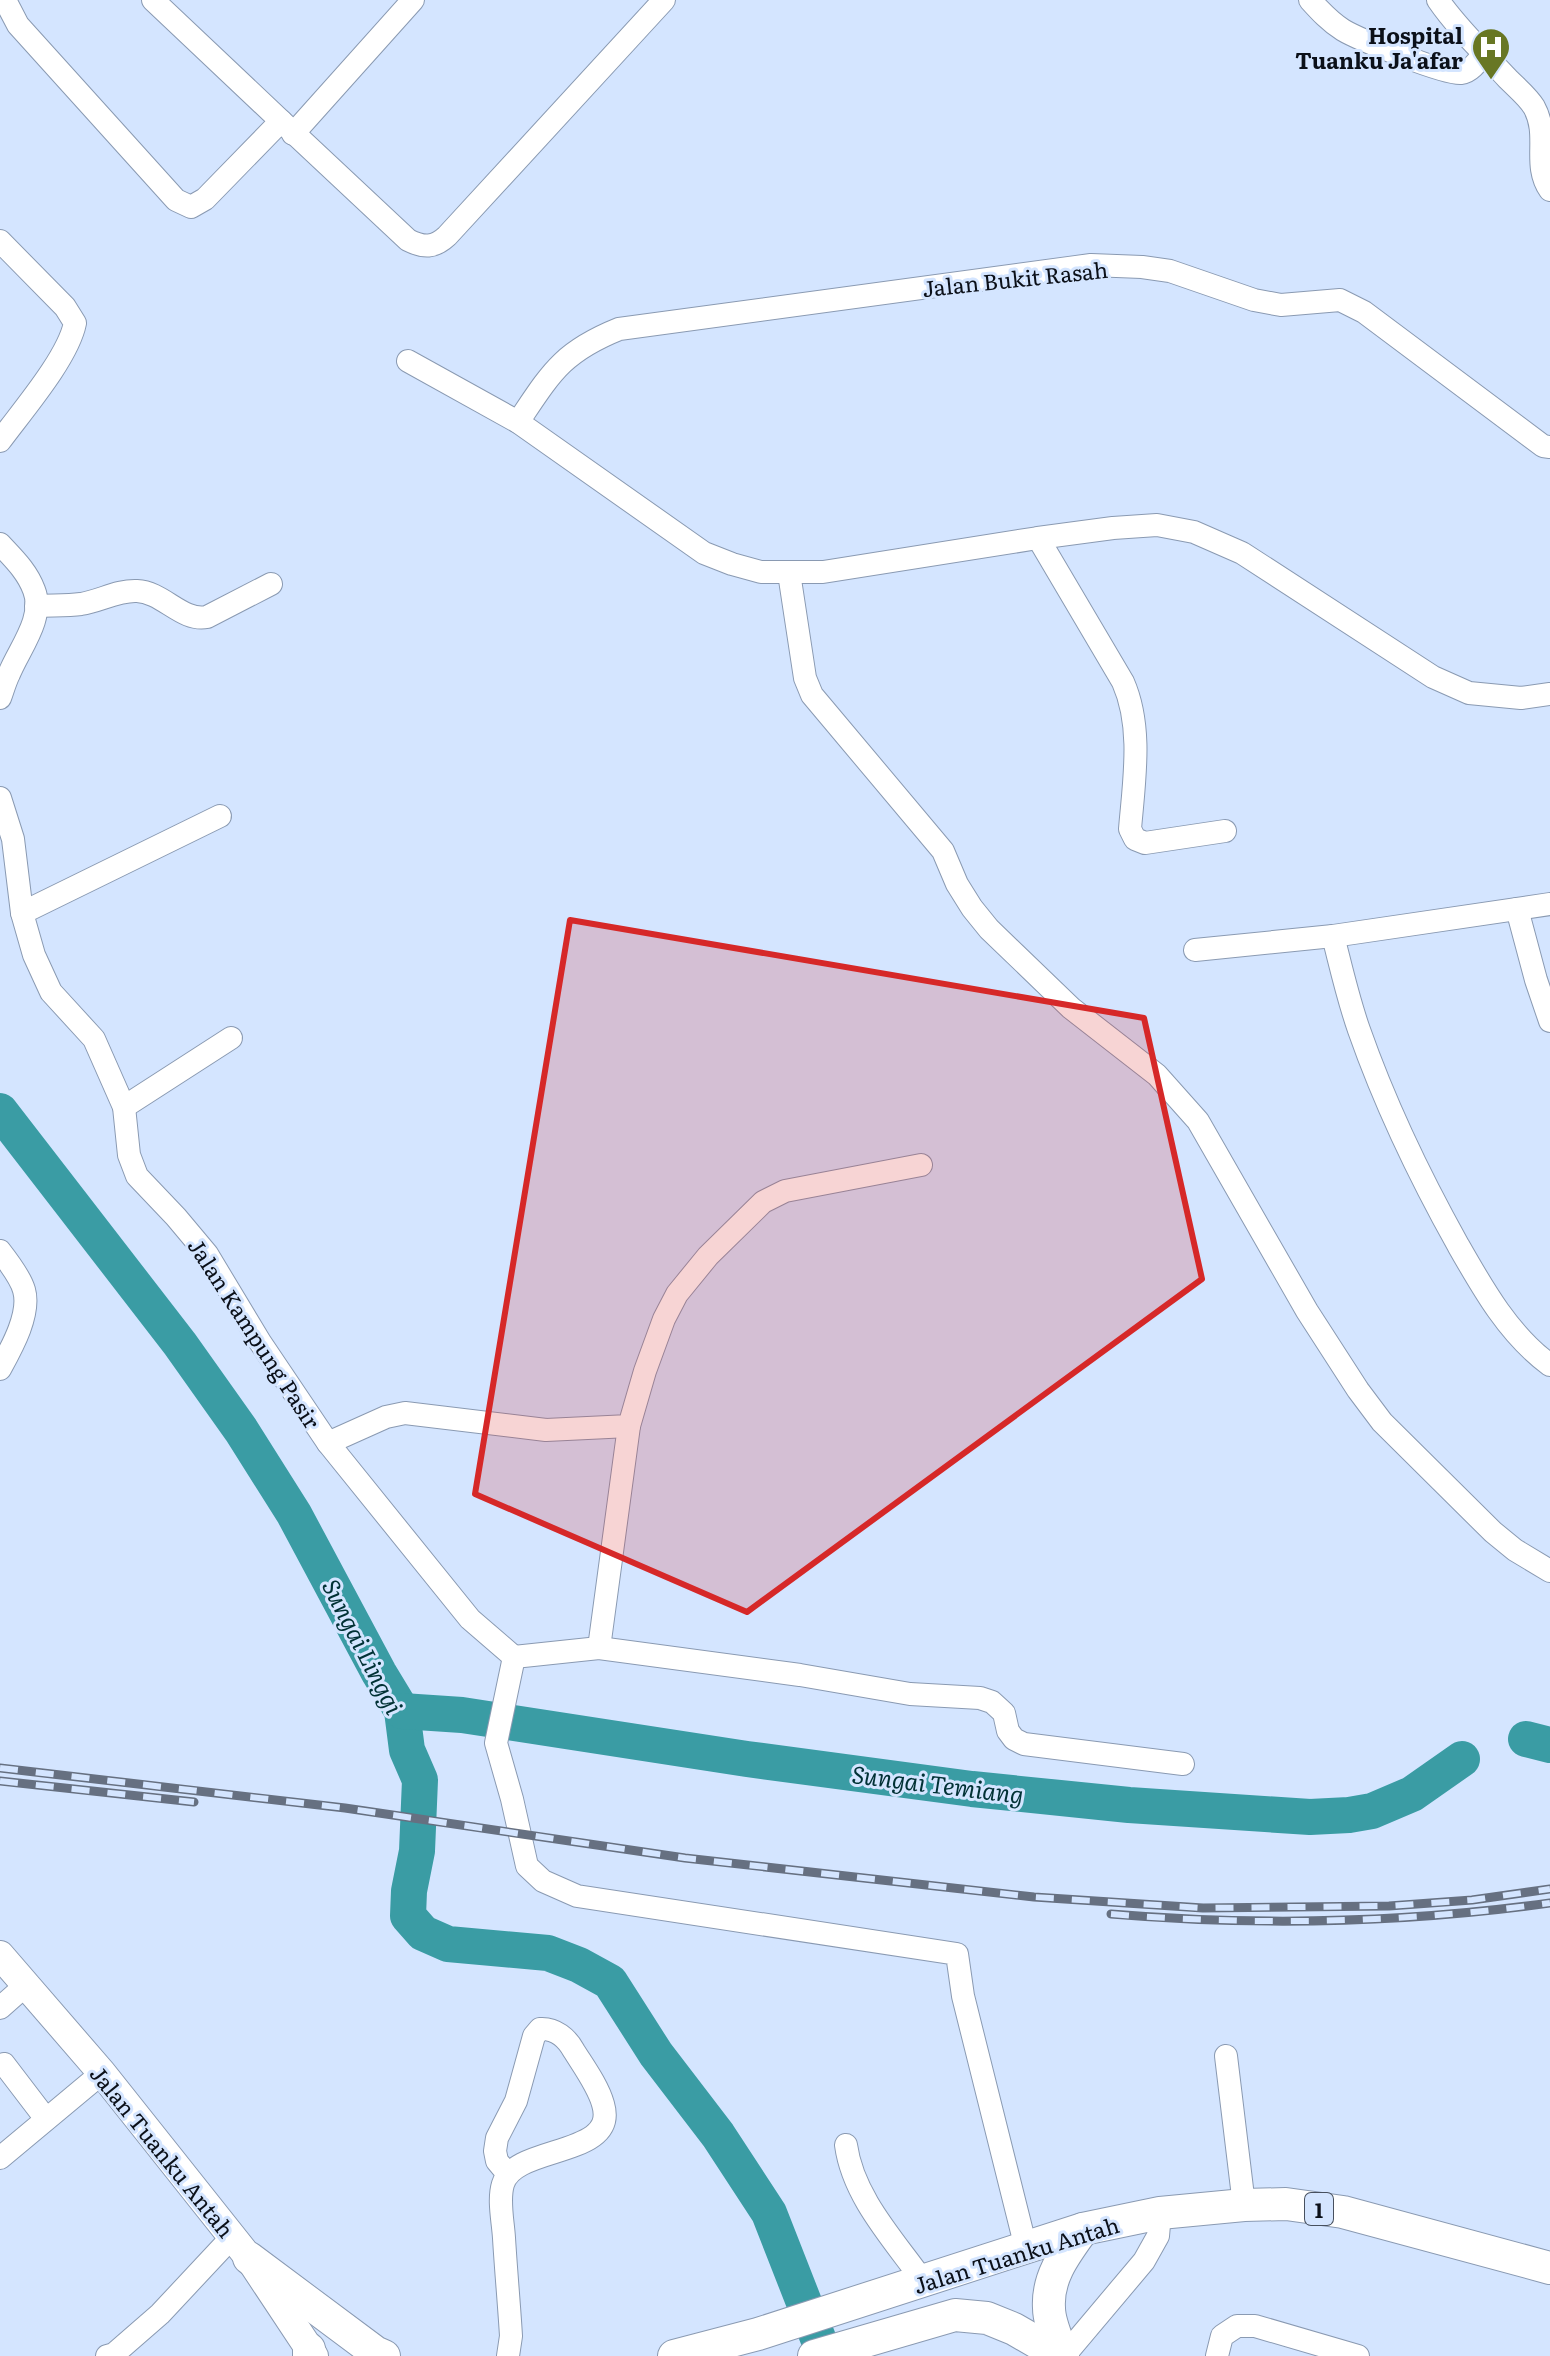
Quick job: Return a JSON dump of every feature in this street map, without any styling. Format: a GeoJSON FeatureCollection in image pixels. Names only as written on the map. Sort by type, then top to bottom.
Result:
{"type":"FeatureCollection","features":[{"type":"Feature","properties":{"kind":"highway","name":"Jalan Tuanku Antah"},"geometry":{"type":"LineString","coordinates":[[674,2356],[758,2334],[1083,2229],[1160,2213],[1286,2204],[1343,2212],[1550,2268]]}},
{"type":"Feature","properties":{"kind":"highway"},"geometry":{"type":"LineString","coordinates":[[1063,2356],[1048,2310],[1050,2282],[1083,2229]]}},
{"type":"Feature","properties":{"kind":"highway"},"geometry":{"type":"LineString","coordinates":[[240,2248],[384,2356]]}},
{"type":"Feature","properties":{"kind":"highway","name":"Jalan Tuanku Antah"},"geometry":{"type":"LineString","coordinates":[[814,2356],[955,2315],[987,2318],[1063,2356]]}},
{"type":"Feature","properties":{"kind":"main road","name":"Jalan Tuanku Antah"},"geometry":{"type":"LineString","coordinates":[[0,1955],[102,2073],[240,2248],[310,2354]]}},
{"type":"Feature","properties":{"kind":"street"},"geometry":{"type":"LineString","coordinates":[[5,0],[18,25],[176,200],[191,207],[205,199],[287,128],[413,0]]}},
{"type":"Feature","properties":{"kind":"street"},"geometry":{"type":"LineString","coordinates":[[153,0],[408,240],[428,247],[447,236],[664,0]]}},
{"type":"Feature","properties":{"kind":"street"},"geometry":{"type":"LineString","coordinates":[[1310,0],[1325,17],[1355,36],[1457,74],[1466,72],[1484,53]]}},
{"type":"Feature","properties":{"kind":"street"},"geometry":{"type":"LineString","coordinates":[[1438,0],[1469,40],[1541,98],[1542,178],[1550,190]]}},
{"type":"Feature","properties":{"kind":"street"},"geometry":{"type":"LineString","coordinates":[[0,241],[65,307],[75,323],[63,352],[0,441]]}},
{"type":"Feature","properties":{"kind":"street","name":"Jalan Bukit Rasah"},"geometry":{"type":"LineString","coordinates":[[518,422],[555,369],[570,354],[592,340],[619,329],[1091,265],[1170,271],[1254,300],[1281,305],[1340,300],[1364,312],[1543,446],[1550,447]]}},
{"type":"Feature","properties":{"kind":"street"},"geometry":{"type":"LineString","coordinates":[[408,361],[518,422],[704,553],[732,564],[761,572],[823,572],[1038,538],[1157,525],[1194,532],[1242,553],[1433,677],[1469,693],[1521,698],[1550,694]]}},
{"type":"Feature","properties":{"kind":"street"},"geometry":{"type":"LineString","coordinates":[[1038,538],[1131,700],[1135,760],[1132,835],[1145,843],[1225,831]]}},
{"type":"Feature","properties":{"kind":"street"},"geometry":{"type":"LineString","coordinates":[[0,544],[24,570],[35,593],[36,606],[32,623],[0,698]]}},
{"type":"Feature","properties":{"kind":"street"},"geometry":{"type":"LineString","coordinates":[[789,573],[805,678],[812,695],[943,851],[957,884],[972,908],[1048,988],[1157,1075],[1179,1098],[1198,1121],[1307,1311],[1374,1411],[1493,1532],[1515,1550],[1550,1571]]}},
{"type":"Feature","properties":{"kind":"street"},"geometry":{"type":"LineString","coordinates":[[36,606],[81,604],[137,591],[155,594],[200,619],[271,584]]}},
{"type":"Feature","properties":{"kind":"street","name":"Jalan Kampung Pasir"},"geometry":{"type":"LineString","coordinates":[[0,798],[13,839],[22,913],[34,955],[51,992],[94,1039],[124,1107],[129,1155],[137,1176],[207,1254],[260,1342],[328,1443],[470,1619],[514,1657]]}},
{"type":"Feature","properties":{"kind":"street"},"geometry":{"type":"LineString","coordinates":[[22,913],[220,816]]}},
{"type":"Feature","properties":{"kind":"street"},"geometry":{"type":"LineString","coordinates":[[1195,950],[1333,936],[1550,904]]}},
{"type":"Feature","properties":{"kind":"street"},"geometry":{"type":"LineString","coordinates":[[1517,909],[1550,1021]]}},
{"type":"Feature","properties":{"kind":"street"},"geometry":{"type":"LineString","coordinates":[[1333,936],[1368,1054],[1439,1211],[1490,1302],[1538,1356],[1550,1365]]}},
{"type":"Feature","properties":{"kind":"street"},"geometry":{"type":"LineString","coordinates":[[124,1107],[231,1038]]}},
{"type":"Feature","properties":{"kind":"street"},"geometry":{"type":"LineString","coordinates":[[599,1648],[629,1426],[645,1371],[664,1319],[677,1294],[708,1256],[763,1202],[785,1191],[921,1165]]}},
{"type":"Feature","properties":{"kind":"street"},"geometry":{"type":"LineString","coordinates":[[0,1251],[24,1291],[23,1314],[15,1344],[0,1369]]}},
{"type":"Feature","properties":{"kind":"street"},"geometry":{"type":"LineString","coordinates":[[328,1443],[386,1417],[405,1413],[546,1430],[629,1426]]}},
{"type":"Feature","properties":{"kind":"street"},"geometry":{"type":"LineString","coordinates":[[1026,2248],[963,1996],[957,1954],[577,1896],[543,1881],[527,1866],[496,1743],[514,1657],[599,1648],[800,1675],[910,1694],[980,1698],[992,1702],[1004,1713],[1008,1731],[1014,1739],[1024,1744],[1183,1764]]}},
{"type":"Feature","properties":{"kind":"street"},"geometry":{"type":"LineString","coordinates":[[0,2008],[26,1985]]}},
{"type":"Feature","properties":{"kind":"street"},"geometry":{"type":"LineString","coordinates":[[507,2173],[497,2161],[497,2138],[516,2101],[534,2036],[540,2029],[548,2028],[570,2043],[599,2095],[604,2117],[600,2128],[583,2143],[520,2164],[507,2173],[501,2197],[511,2336],[508,2356]]}},
{"type":"Feature","properties":{"kind":"street"},"geometry":{"type":"LineString","coordinates":[[1226,2056],[1244,2205]]}},
{"type":"Feature","properties":{"kind":"street"},"geometry":{"type":"LineString","coordinates":[[4,2064],[46,2119]]}},
{"type":"Feature","properties":{"kind":"street"},"geometry":{"type":"LineString","coordinates":[[0,2158],[102,2073]]}},
{"type":"Feature","properties":{"kind":"street"},"geometry":{"type":"LineString","coordinates":[[846,2145],[848,2160],[867,2202],[913,2284]]}},
{"type":"Feature","properties":{"kind":"street"},"geometry":{"type":"LineString","coordinates":[[1063,2356],[1144,2261],[1158,2236],[1160,2213]]}},
{"type":"Feature","properties":{"kind":"street"},"geometry":{"type":"LineString","coordinates":[[107,2356],[114,2354],[240,2248]]}},
{"type":"Feature","properties":{"kind":"street"},"geometry":{"type":"LineString","coordinates":[[1217,2356],[1222,2336],[1237,2326],[1255,2326],[1358,2356]]}},
{"type":"Feature","properties":{"kind":"highlighted area"},"geometry":{"type":"Polygon","coordinates":[[[570,920],[1144,1018],[1202,1279],[747,1612],[475,1494],[570,920]]]}},
{"type":"Feature","properties":{"kind":"waterway","name":"Sungai Linggi"},"geometry":{"type":"LineString","coordinates":[[0,1111],[180,1344],[241,1430],[294,1514],[402,1711],[407,1750],[420,1780],[417,1851],[409,1891],[408,1916],[423,1933],[448,1944],[548,1953],[610,1982],[656,2054],[718,2135],[769,2213],[825,2356]]}},
{"type":"Feature","properties":{"kind":"waterway","name":"Sungai Temiang"},"geometry":{"type":"LineString","coordinates":[[402,1711],[462,1715],[747,1759],[972,1789],[1129,1805],[1310,1817],[1372,1811],[1412,1794],[1462,1759]]}},
{"type":"Feature","properties":{"kind":"waterway","name":"Sungai Temiang"},"geometry":{"type":"LineString","coordinates":[[1526,1739],[1550,1745]]}},
{"type":"Feature","properties":{"kind":"railway"},"geometry":{"type":"LineString","coordinates":[[0,1768],[345,1808],[685,1858],[1034,1897],[1203,1908],[1389,1906],[1472,1900],[1550,1889]]}},
{"type":"Feature","properties":{"kind":"railway"},"geometry":{"type":"LineString","coordinates":[[0,1781],[194,1802]]}},
{"type":"Feature","properties":{"kind":"railway"},"geometry":{"type":"LineString","coordinates":[[1111,1914],[1221,1920],[1331,1920],[1441,1915],[1550,1903]]}},
{"type":"Feature","properties":{"kind":"place","name":"Hospital Tuanku Ja'afar"},"geometry":{"type":"Point","coordinates":[1491,81]}}]}
